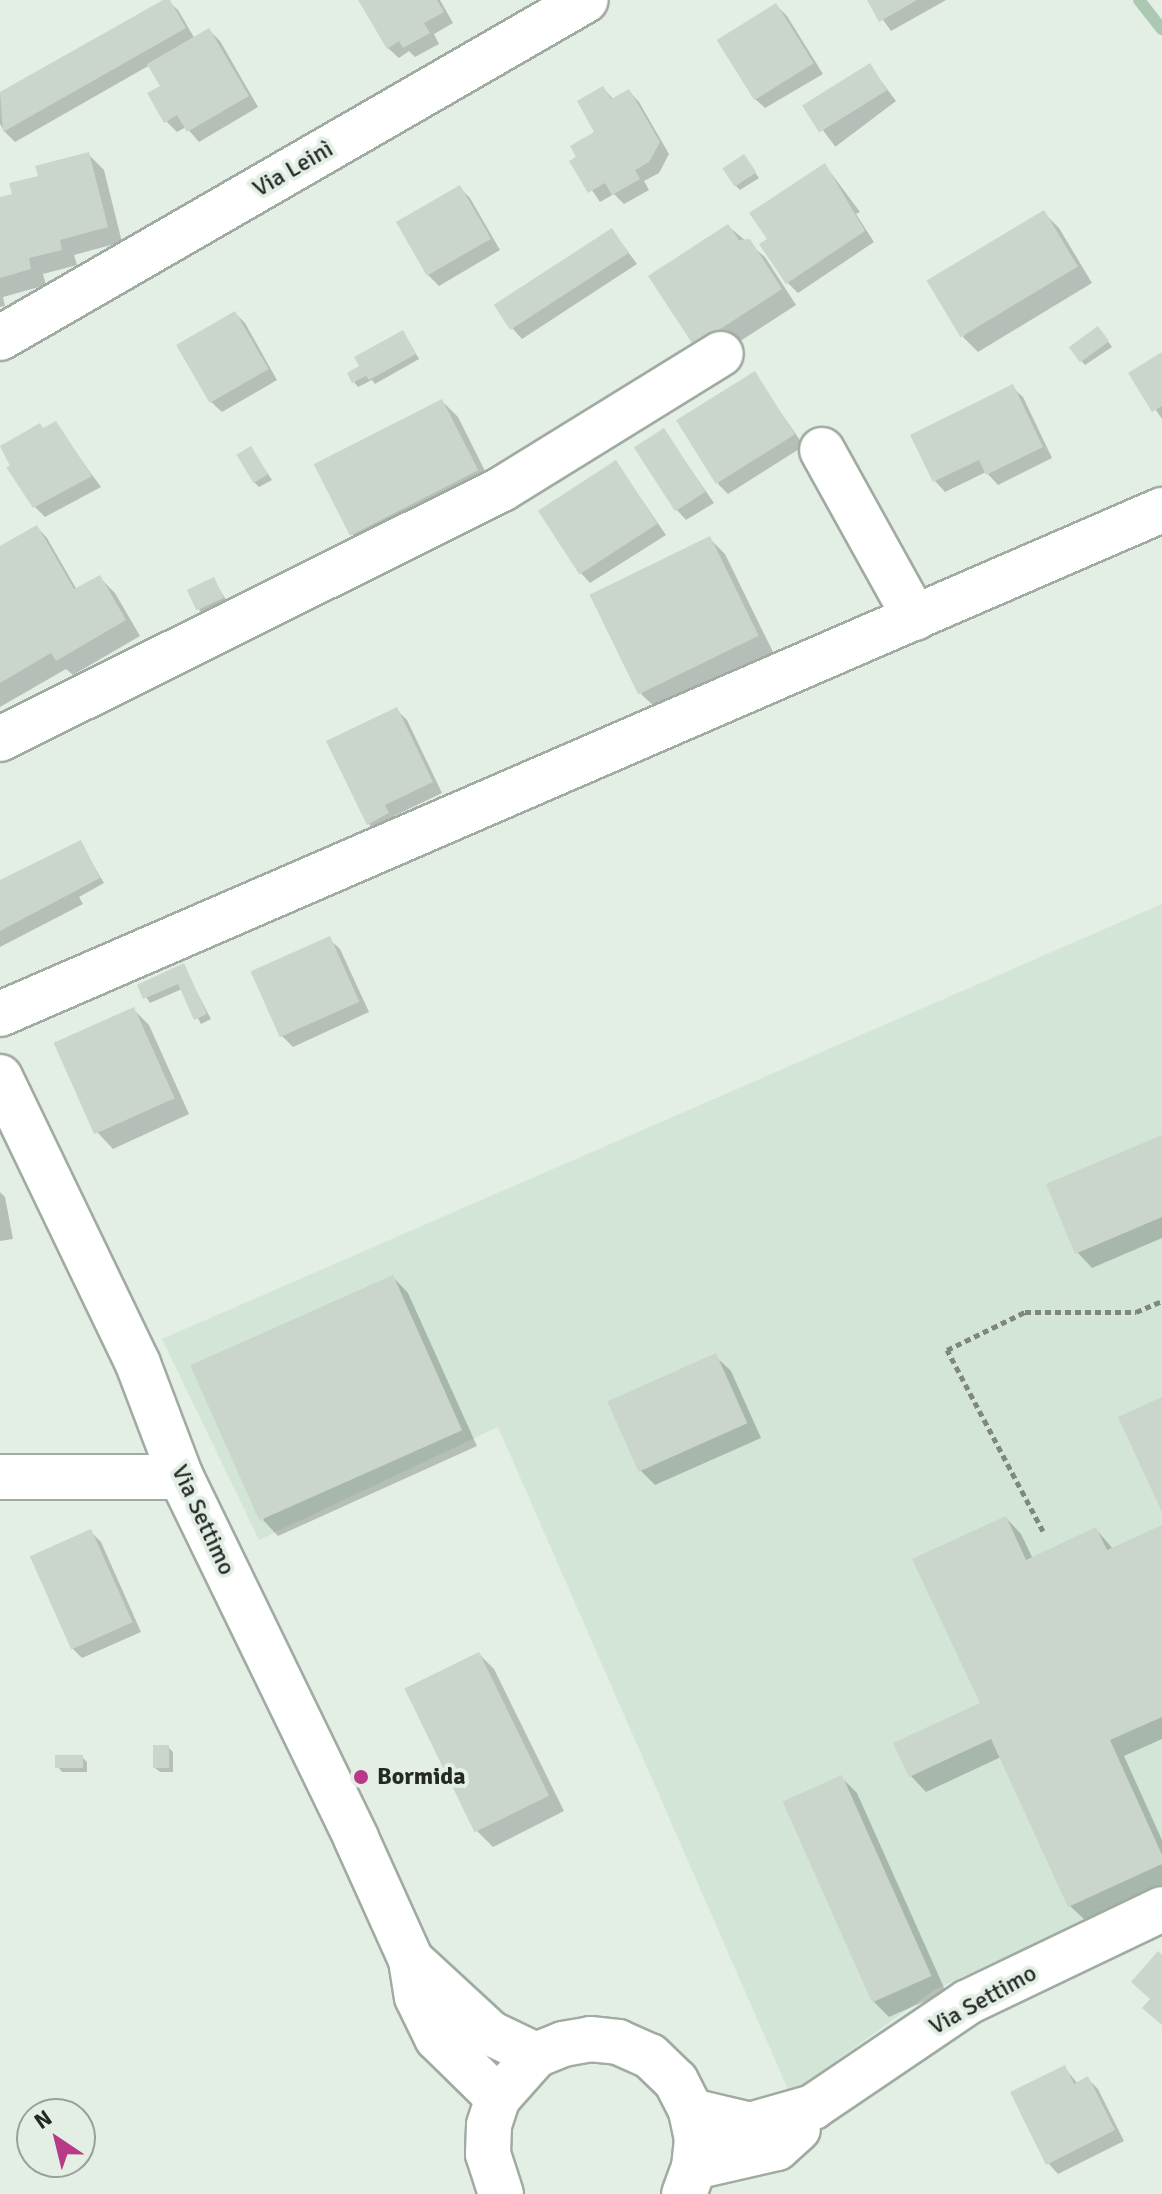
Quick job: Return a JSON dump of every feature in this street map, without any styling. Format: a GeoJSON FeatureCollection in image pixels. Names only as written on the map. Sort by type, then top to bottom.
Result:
{"type":"FeatureCollection","features":[{"type":"Feature","properties":{"kind":"street","name":"Via Leinì"},"geometry":{"type":"LineString","coordinates":[[0,338],[586,0]]}},
{"type":"Feature","properties":{"kind":"street"},"geometry":{"type":"LineString","coordinates":[[0,739],[502,489],[721,354]]}},
{"type":"Feature","properties":{"kind":"street"},"geometry":{"type":"LineString","coordinates":[[822,450],[915,618]]}},
{"type":"Feature","properties":{"kind":"street"},"geometry":{"type":"LineString","coordinates":[[0,1014],[1162,510]]}},
{"type":"Feature","properties":{"kind":"street","name":"Via Settimo"},"geometry":{"type":"LineString","coordinates":[[0,1077],[138,1364],[181,1477],[356,1838],[411,1960],[417,1997],[437,2038],[498,2098]]}},
{"type":"Feature","properties":{"kind":"street"},"geometry":{"type":"LineString","coordinates":[[0,1477],[181,1477]]}},
{"type":"Feature","properties":{"kind":"street","name":"Via Settimo"},"geometry":{"type":"LineString","coordinates":[[691,2111],[750,2125],[813,2107],[968,2002],[1162,1909]]}},
{"type":"Feature","properties":{"kind":"street","name":"Via Settimo"},"geometry":{"type":"LineString","coordinates":[[411,1960],[490,2033],[536,2055]]}},
{"type":"Feature","properties":{"kind":"street"},"geometry":{"type":"LineString","coordinates":[[489,2181],[489,2125],[498,2098],[536,2055],[563,2044],[590,2039],[618,2042],[650,2056],[676,2081],[691,2111],[697,2139],[689,2180]]}},
{"type":"Feature","properties":{"kind":"street","name":"Via Settimo"},"geometry":{"type":"LineString","coordinates":[[689,2180],[777,2148],[797,2130],[813,2107]]}},
{"type":"Feature","properties":{"kind":"path"},"geometry":{"type":"LineString","coordinates":[[1043,1531],[947,1350],[1025,1312],[1136,1312],[1162,1301]]}},
{"type":"Feature","properties":{"kind":"shaded area"},"geometry":{"type":"Polygon","coordinates":[[[1162,904],[1162,1884],[934,1990],[790,2094],[498,1427],[259,1540],[162,1339],[1162,904]]]}},
{"type":"Feature","properties":{"kind":"building"},"geometry":{"type":"Polygon","coordinates":[[[163,0],[170,0],[186,28],[3,132],[0,92],[163,0]]]}},
{"type":"Feature","properties":{"kind":"building"},"geometry":{"type":"Polygon","coordinates":[[[358,0],[437,0],[444,12],[424,23],[430,33],[403,48],[399,41],[387,49],[358,0]]]}},
{"type":"Feature","properties":{"kind":"building"},"geometry":{"type":"Polygon","coordinates":[[[867,0],[917,0],[879,22],[867,0]]]}},
{"type":"Feature","properties":{"kind":"building"},"geometry":{"type":"Polygon","coordinates":[[[776,3],[814,63],[754,100],[717,40],[776,3]]]}},
{"type":"Feature","properties":{"kind":"building"},"geometry":{"type":"Polygon","coordinates":[[[209,28],[249,96],[187,132],[177,115],[164,123],[147,93],[160,86],[147,64],[209,28]]]}},
{"type":"Feature","properties":{"kind":"building"},"geometry":{"type":"Polygon","coordinates":[[[870,63],[887,90],[819,133],[802,105],[870,63]]]}},
{"type":"Feature","properties":{"kind":"building"},"geometry":{"type":"Polygon","coordinates":[[[603,86],[611,99],[629,89],[660,142],[649,162],[635,170],[640,179],[612,195],[605,183],[588,193],[569,161],[576,157],[570,146],[594,132],[577,101],[603,86]]]}},
{"type":"Feature","properties":{"kind":"building"},"geometry":{"type":"Polygon","coordinates":[[[89,152],[108,227],[60,240],[62,250],[29,258],[31,269],[0,278],[0,197],[12,194],[9,183],[38,176],[35,166],[89,152]]]}},
{"type":"Feature","properties":{"kind":"building"},"geometry":{"type":"Polygon","coordinates":[[[744,154],[756,172],[735,187],[722,169],[744,154]]]}},
{"type":"Feature","properties":{"kind":"building"},"geometry":{"type":"Polygon","coordinates":[[[825,163],[865,231],[786,284],[759,244],[767,239],[749,213],[825,163]]]}},
{"type":"Feature","properties":{"kind":"building"},"geometry":{"type":"Polygon","coordinates":[[[460,185],[491,239],[427,276],[396,222],[460,185]]]}},
{"type":"Feature","properties":{"kind":"building"},"geometry":{"type":"Polygon","coordinates":[[[1044,210],[1078,267],[961,337],[927,281],[1044,210]]]}},
{"type":"Feature","properties":{"kind":"building"},"geometry":{"type":"Polygon","coordinates":[[[728,224],[739,240],[750,239],[782,289],[694,346],[648,276],[728,224]]]}},
{"type":"Feature","properties":{"kind":"building"},"geometry":{"type":"Polygon","coordinates":[[[612,228],[628,253],[510,330],[494,305],[612,228]]]}},
{"type":"Feature","properties":{"kind":"building"},"geometry":{"type":"Polygon","coordinates":[[[235,311],[268,369],[210,403],[176,345],[235,311]]]}},
{"type":"Feature","properties":{"kind":"building"},"geometry":{"type":"Polygon","coordinates":[[[1098,326],[1109,341],[1080,363],[1069,347],[1098,326]]]}},
{"type":"Feature","properties":{"kind":"building"},"geometry":{"type":"Polygon","coordinates":[[[403,330],[416,354],[369,380],[366,376],[352,383],[347,373],[359,366],[354,357],[403,330]]]}},
{"type":"Feature","properties":{"kind":"building"},"geometry":{"type":"Polygon","coordinates":[[[1162,352],[1162,406],[1152,412],[1128,373],[1162,352]]]}},
{"type":"Feature","properties":{"kind":"building"},"geometry":{"type":"Polygon","coordinates":[[[755,371],[795,435],[716,484],[676,420],[755,371]]]}},
{"type":"Feature","properties":{"kind":"building"},"geometry":{"type":"Polygon","coordinates":[[[1013,384],[1043,447],[986,475],[979,460],[933,482],[910,435],[1013,384]]]}},
{"type":"Feature","properties":{"kind":"building"},"geometry":{"type":"Polygon","coordinates":[[[442,399],[478,470],[350,536],[314,464],[442,399]]]}},
{"type":"Feature","properties":{"kind":"building"},"geometry":{"type":"Polygon","coordinates":[[[56,421],[92,476],[33,508],[6,467],[10,466],[0,446],[40,423],[43,428],[56,421]]]}},
{"type":"Feature","properties":{"kind":"building"},"geometry":{"type":"Polygon","coordinates":[[[664,428],[705,492],[675,511],[634,448],[664,428]]]}},
{"type":"Feature","properties":{"kind":"building"},"geometry":{"type":"Polygon","coordinates":[[[251,446],[268,474],[253,483],[236,455],[251,446]]]}},
{"type":"Feature","properties":{"kind":"building"},"geometry":{"type":"Polygon","coordinates":[[[616,460],[657,524],[579,574],[538,511],[616,460]]]}},
{"type":"Feature","properties":{"kind":"building"},"geometry":{"type":"Polygon","coordinates":[[[37,525],[74,589],[100,575],[126,620],[56,661],[51,653],[0,683],[0,546],[37,525]]]}},
{"type":"Feature","properties":{"kind":"building"},"geometry":{"type":"Polygon","coordinates":[[[710,536],[759,636],[638,695],[590,595],[710,536]]]}},
{"type":"Feature","properties":{"kind":"building"},"geometry":{"type":"Polygon","coordinates":[[[214,577],[224,598],[197,611],[187,590],[214,577]]]}},
{"type":"Feature","properties":{"kind":"building"},"geometry":{"type":"Polygon","coordinates":[[[397,707],[433,782],[385,805],[389,813],[367,825],[326,741],[397,707]]]}},
{"type":"Feature","properties":{"kind":"building"},"geometry":{"type":"Polygon","coordinates":[[[81,840],[100,878],[0,931],[0,880],[81,840]]]}},
{"type":"Feature","properties":{"kind":"building"},"geometry":{"type":"Polygon","coordinates":[[[330,936],[359,1002],[280,1037],[251,971],[330,936]]]}},
{"type":"Feature","properties":{"kind":"building"},"geometry":{"type":"Polygon","coordinates":[[[184,963],[207,1014],[194,1020],[178,984],[143,999],[137,985],[184,963]]]}},
{"type":"Feature","properties":{"kind":"building"},"geometry":{"type":"Polygon","coordinates":[[[134,1007],[175,1098],[94,1134],[54,1043],[134,1007]]]}},
{"type":"Feature","properties":{"kind":"building"},"geometry":{"type":"Polygon","coordinates":[[[1162,1135],[1162,1217],[1075,1254],[1046,1184],[1162,1135]]]}},
{"type":"Feature","properties":{"kind":"building"},"geometry":{"type":"Polygon","coordinates":[[[393,1275],[462,1430],[259,1521],[190,1365],[393,1275]]]}},
{"type":"Feature","properties":{"kind":"building"},"geometry":{"type":"Polygon","coordinates":[[[716,1353],[747,1423],[639,1472],[607,1401],[716,1353]]]}},
{"type":"Feature","properties":{"kind":"building"},"geometry":{"type":"Polygon","coordinates":[[[1162,1397],[1162,1512],[1118,1417],[1162,1397]]]}},
{"type":"Feature","properties":{"kind":"building"},"geometry":{"type":"Polygon","coordinates":[[[1006,1516],[1026,1560],[1096,1527],[1107,1550],[1162,1525],[1162,1717],[1110,1740],[1162,1855],[1162,1864],[1068,1907],[991,1739],[909,1777],[893,1743],[980,1703],[912,1559],[1006,1516]]]}},
{"type":"Feature","properties":{"kind":"building"},"geometry":{"type":"Polygon","coordinates":[[[91,1529],[132,1622],[71,1649],[30,1556],[91,1529]]]}},
{"type":"Feature","properties":{"kind":"building"},"geometry":{"type":"Polygon","coordinates":[[[479,1652],[549,1796],[475,1832],[404,1688],[479,1652]]]}},
{"type":"Feature","properties":{"kind":"building"},"geometry":{"type":"Polygon","coordinates":[[[153,1745],[169,1745],[169,1768],[153,1768],[153,1745]]]}},
{"type":"Feature","properties":{"kind":"building"},"geometry":{"type":"Polygon","coordinates":[[[55,1755],[83,1755],[83,1768],[55,1768],[55,1755]]]}},
{"type":"Feature","properties":{"kind":"building"},"geometry":{"type":"Polygon","coordinates":[[[842,1775],[931,1976],[872,2002],[783,1801],[842,1775]]]}},
{"type":"Feature","properties":{"kind":"building"},"geometry":{"type":"Polygon","coordinates":[[[1158,1951],[1162,1955],[1162,2025],[1142,2008],[1150,1999],[1131,1982],[1158,1951]]]}},
{"type":"Feature","properties":{"kind":"building"},"geometry":{"type":"Polygon","coordinates":[[[1065,2065],[1074,2084],[1088,2076],[1115,2130],[1046,2165],[1010,2092],[1065,2065]]]}},
{"type":"Feature","properties":{"kind":"waterway"},"geometry":{"type":"LineString","coordinates":[[1139,0],[1162,29]]}},
{"type":"Feature","properties":{"kind":"place","name":"Bormida"},"geometry":{"type":"Point","coordinates":[361,1777]}}]}
